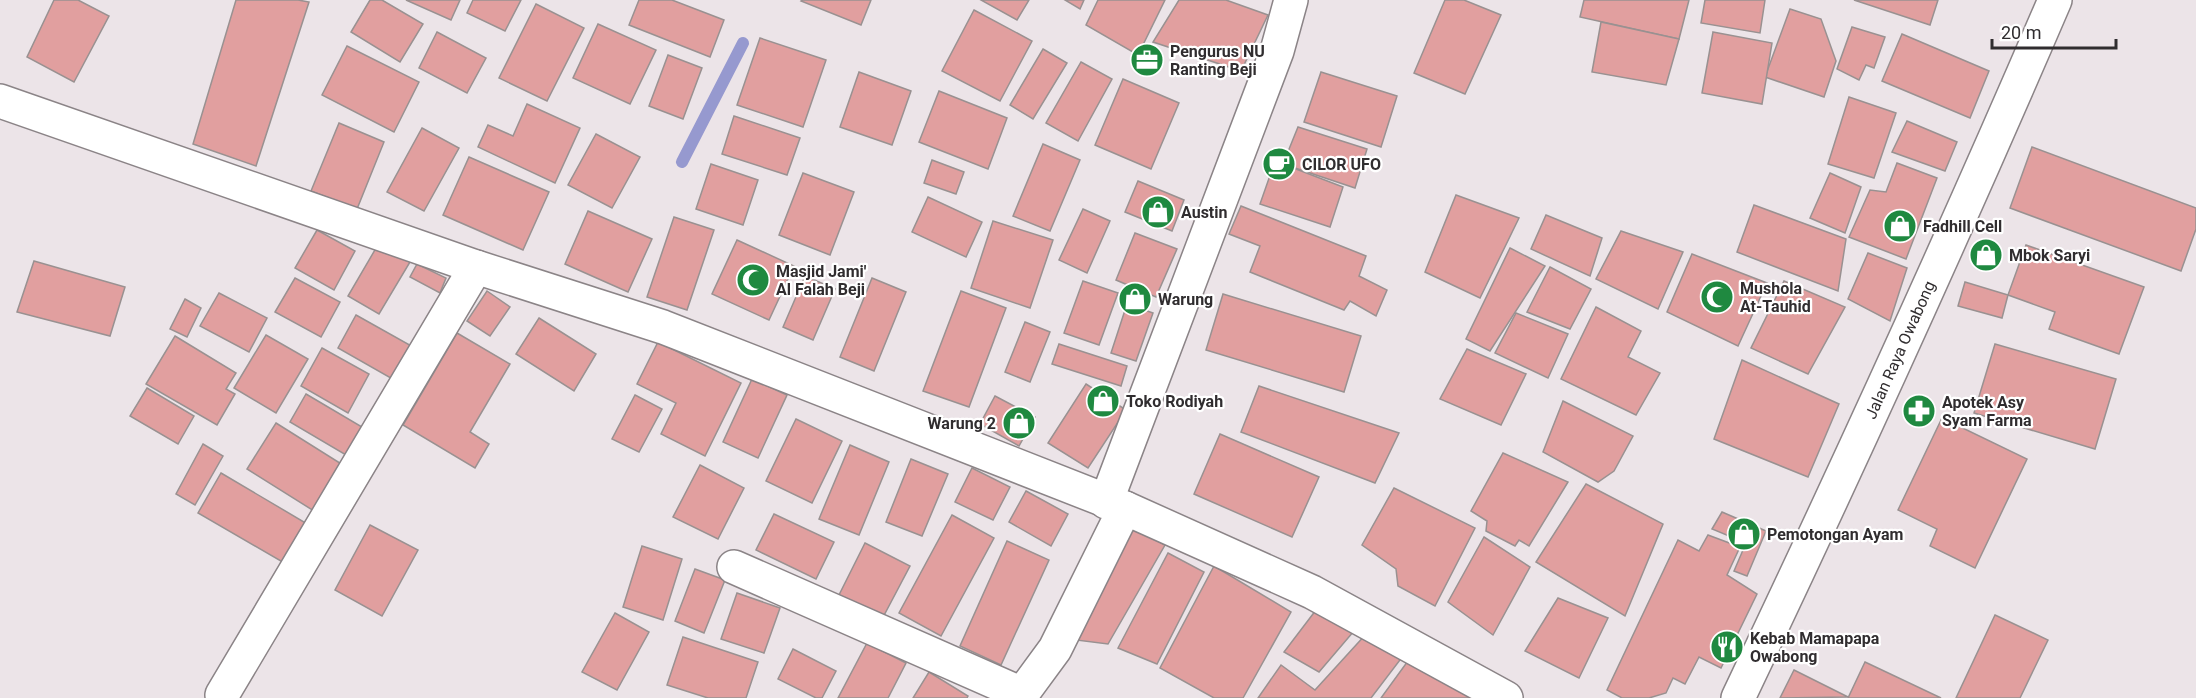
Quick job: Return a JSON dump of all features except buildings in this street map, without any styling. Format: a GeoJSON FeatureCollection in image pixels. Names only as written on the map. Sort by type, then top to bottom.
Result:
{"type":"FeatureCollection","features":[{"type":"Feature","properties":{"kind":"street"},"geometry":{"type":"LineString","coordinates":[[734,567],[1020,696],[1055,649],[1116,505],[1277,51],[1291,0]]}},
{"type":"Feature","properties":{"kind":"street","name":"Jalan Raya Owabong"},"geometry":{"type":"LineString","coordinates":[[1738,698],[1823,519],[1934,275],[2055,0]]}},
{"type":"Feature","properties":{"kind":"street"},"geometry":{"type":"LineString","coordinates":[[0,101],[476,267],[663,327],[1116,505],[1312,592],[1506,698]]}},
{"type":"Feature","properties":{"kind":"street"},"geometry":{"type":"LineString","coordinates":[[222,695],[476,267]]}},
{"type":"Feature","properties":{"kind":"waterway"},"geometry":{"type":"LineString","coordinates":[[682,162],[743,43]]}},
{"type":"Feature","properties":{"kind":"place","name":"Pengurus NU Ranting Beji"},"geometry":{"type":"Point","coordinates":[1147,60]}},
{"type":"Feature","properties":{"kind":"place","name":"CILOR UFO"},"geometry":{"type":"Point","coordinates":[1279,164]}},
{"type":"Feature","properties":{"kind":"place","name":"Austin"},"geometry":{"type":"Point","coordinates":[1158,212]}},
{"type":"Feature","properties":{"kind":"place","name":"Fadhill Cell"},"geometry":{"type":"Point","coordinates":[1900,226]}},
{"type":"Feature","properties":{"kind":"place","name":"Mbok Saryi"},"geometry":{"type":"Point","coordinates":[1986,255]}},
{"type":"Feature","properties":{"kind":"place","name":"Masjid Jami' Al Falah Beji"},"geometry":{"type":"Point","coordinates":[753,280]}},
{"type":"Feature","properties":{"kind":"place","name":"Mushola At-Tauhid"},"geometry":{"type":"Point","coordinates":[1717,297]}},
{"type":"Feature","properties":{"kind":"place","name":"Warung"},"geometry":{"type":"Point","coordinates":[1135,299]}},
{"type":"Feature","properties":{"kind":"place","name":"Toko Rodiyah"},"geometry":{"type":"Point","coordinates":[1103,401]}},
{"type":"Feature","properties":{"kind":"place","name":"Apotek Asy Syam Farma"},"geometry":{"type":"Point","coordinates":[1919,411]}},
{"type":"Feature","properties":{"kind":"place","name":"Warung 2"},"geometry":{"type":"Point","coordinates":[1019,423]}},
{"type":"Feature","properties":{"kind":"place","name":"Pemotongan Ayam"},"geometry":{"type":"Point","coordinates":[1744,534]}},
{"type":"Feature","properties":{"kind":"place","name":"Kebab Mamapapa Owabong"},"geometry":{"type":"Point","coordinates":[1727,647]}}]}
